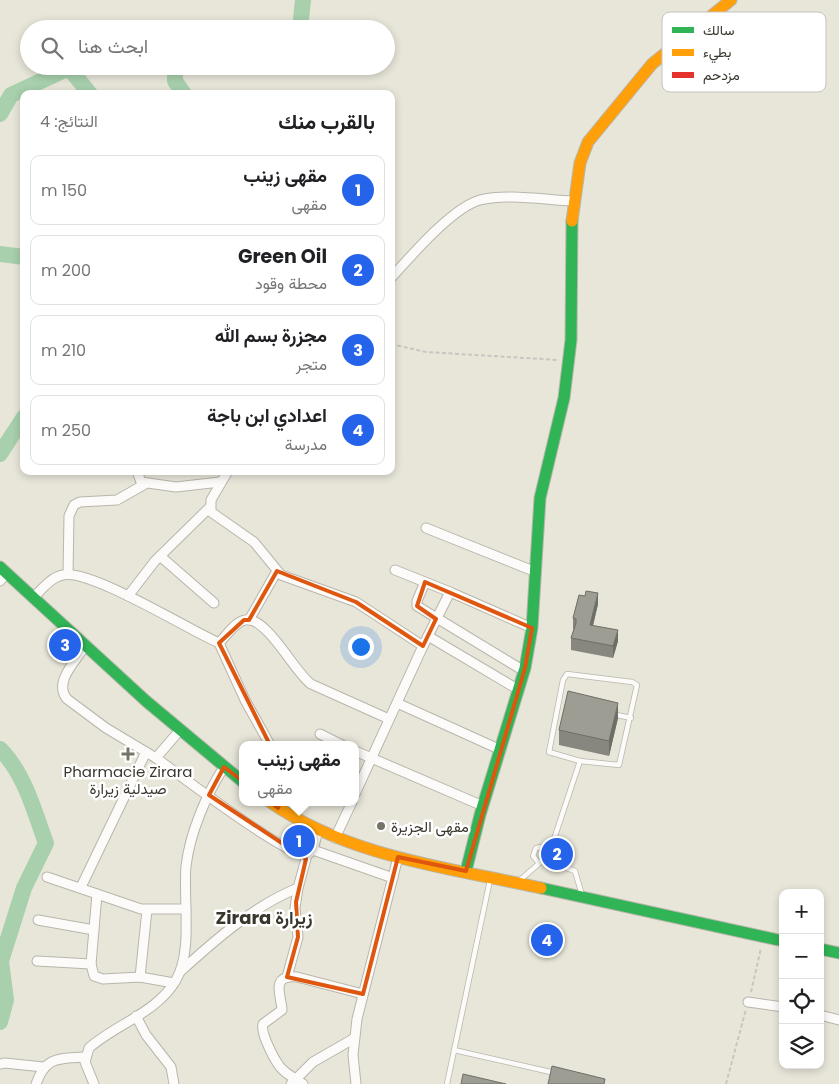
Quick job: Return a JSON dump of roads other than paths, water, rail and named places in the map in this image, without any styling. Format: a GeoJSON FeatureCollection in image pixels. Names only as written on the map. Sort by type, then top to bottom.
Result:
{"type":"FeatureCollection","features":[{"type":"Feature","properties":{"kind":"street"},"geometry":{"type":"LineString","coordinates":[[716,12],[731,0]]}},
{"type":"Feature","properties":{"kind":"street"},"geometry":{"type":"LineString","coordinates":[[466,871],[483,806],[519,690],[532,628],[540,498],[564,398],[571,340],[573,201],[580,163],[588,142],[602,123],[652,64],[662,56]]}},
{"type":"Feature","properties":{"kind":"street"},"geometry":{"type":"LineString","coordinates":[[395,274],[427,239],[464,207],[473,202],[495,197],[573,201]]}},
{"type":"Feature","properties":{"kind":"street"},"geometry":{"type":"LineString","coordinates":[[137,475],[138,480],[145,484],[176,487],[220,482]]}},
{"type":"Feature","properties":{"kind":"street"},"geometry":{"type":"LineString","coordinates":[[128,596],[160,556],[210,507],[220,482],[225,475]]}},
{"type":"Feature","properties":{"kind":"street"},"geometry":{"type":"LineString","coordinates":[[68,574],[69,516],[74,505],[80,502],[117,500],[145,484]]}},
{"type":"Feature","properties":{"kind":"street"},"geometry":{"type":"LineString","coordinates":[[210,507],[211,512],[259,546],[276,570],[292,579],[356,602],[423,646]]}},
{"type":"Feature","properties":{"kind":"street"},"geometry":{"type":"LineString","coordinates":[[426,528],[536,572]]}},
{"type":"Feature","properties":{"kind":"street"},"geometry":{"type":"LineString","coordinates":[[160,556],[214,603]]}},
{"type":"Feature","properties":{"kind":"street"},"geometry":{"type":"LineString","coordinates":[[249,620],[276,570]]}},
{"type":"Feature","properties":{"kind":"street"},"geometry":{"type":"LineString","coordinates":[[395,570],[532,628]]}},
{"type":"Feature","properties":{"kind":"street"},"geometry":{"type":"LineString","coordinates":[[2,574],[33,598],[180,730],[239,779]]}},
{"type":"Feature","properties":{"kind":"street"},"geometry":{"type":"LineString","coordinates":[[33,598],[55,578],[74,574],[128,596],[219,644],[245,700],[268,741]]}},
{"type":"Feature","properties":{"kind":"street"},"geometry":{"type":"LineString","coordinates":[[425,582],[417,601],[417,606],[524,671]]}},
{"type":"Feature","properties":{"kind":"street"},"geometry":{"type":"LineString","coordinates":[[359,786],[450,592]]}},
{"type":"Feature","properties":{"kind":"street"},"geometry":{"type":"LineString","coordinates":[[219,644],[235,626],[244,620],[249,620],[271,636],[302,678],[311,684],[390,720]]}},
{"type":"Feature","properties":{"kind":"street"},"geometry":{"type":"LineString","coordinates":[[428,636],[519,690]]}},
{"type":"Feature","properties":{"kind":"street"},"geometry":{"type":"LineString","coordinates":[[85,646],[62,682],[62,693],[72,703],[106,728],[156,758],[294,853],[302,856],[310,853],[393,878]]}},
{"type":"Feature","properties":{"kind":"street"},"geometry":{"type":"LineString","coordinates":[[397,703],[501,750]]}},
{"type":"Feature","properties":{"kind":"street"},"geometry":{"type":"LineString","coordinates":[[156,758],[180,730]]}},
{"type":"Feature","properties":{"kind":"street"},"geometry":{"type":"LineString","coordinates":[[320,734],[334,741]]}},
{"type":"Feature","properties":{"kind":"street"},"geometry":{"type":"LineString","coordinates":[[80,887],[146,752]]}},
{"type":"Feature","properties":{"kind":"street"},"geometry":{"type":"LineString","coordinates":[[359,753],[483,806]]}},
{"type":"Feature","properties":{"kind":"street"},"geometry":{"type":"LineString","coordinates":[[94,1084],[85,1057],[92,1045],[161,998],[174,983],[179,972],[184,940],[189,852],[209,795],[224,767]]}},
{"type":"Feature","properties":{"kind":"street"},"geometry":{"type":"LineString","coordinates":[[279,806],[318,830],[335,838],[398,857],[779,940]]}},
{"type":"Feature","properties":{"kind":"street"},"geometry":{"type":"LineString","coordinates":[[335,838],[350,806]]}},
{"type":"Feature","properties":{"kind":"street"},"geometry":{"type":"LineString","coordinates":[[318,830],[298,888],[295,908],[298,937],[287,977],[278,990],[282,1010],[263,1024],[262,1031],[276,1061],[297,1082],[313,1062],[353,1039]]}},
{"type":"Feature","properties":{"kind":"street"},"geometry":{"type":"LineString","coordinates":[[356,1084],[353,1039],[398,857]]}},
{"type":"Feature","properties":{"kind":"street"},"geometry":{"type":"LineString","coordinates":[[47,877],[80,887],[128,906],[147,910],[186,908]]}},
{"type":"Feature","properties":{"kind":"street"},"geometry":{"type":"LineString","coordinates":[[179,972],[220,936],[274,898],[298,888]]}},
{"type":"Feature","properties":{"kind":"street"},"geometry":{"type":"LineString","coordinates":[[97,894],[91,964],[96,978],[140,977],[174,983]]}},
{"type":"Feature","properties":{"kind":"street"},"geometry":{"type":"LineString","coordinates":[[140,977],[147,910]]}},
{"type":"Feature","properties":{"kind":"street"},"geometry":{"type":"LineString","coordinates":[[38,920],[94,930]]}},
{"type":"Feature","properties":{"kind":"street"},"geometry":{"type":"LineString","coordinates":[[824,950],[839,953]]}},
{"type":"Feature","properties":{"kind":"street"},"geometry":{"type":"LineString","coordinates":[[38,961],[91,964]]}},
{"type":"Feature","properties":{"kind":"street"},"geometry":{"type":"LineString","coordinates":[[287,977],[306,979],[363,994]]}},
{"type":"Feature","properties":{"kind":"street"},"geometry":{"type":"LineString","coordinates":[[748,1002],[779,1006]]}},
{"type":"Feature","properties":{"kind":"street"},"geometry":{"type":"LineString","coordinates":[[136,1016],[146,1035],[171,1067],[174,1084]]}},
{"type":"Feature","properties":{"kind":"street"},"geometry":{"type":"LineString","coordinates":[[824,1016],[839,1020]]}},
{"type":"Feature","properties":{"kind":"street"},"geometry":{"type":"LineString","coordinates":[[0,1064],[43,1067],[58,1059],[85,1057]]}},
{"type":"Feature","properties":{"kind":"street"},"geometry":{"type":"LineString","coordinates":[[36,1084],[43,1067]]}},
{"type":"Feature","properties":{"kind":"lane"},"geometry":{"type":"LineString","coordinates":[[567,674],[632,682],[638,685],[631,718],[619,765],[580,760],[549,752],[563,680],[567,674]]}},
{"type":"Feature","properties":{"kind":"lane"},"geometry":{"type":"LineString","coordinates":[[558,703],[568,705]]}},
{"type":"Feature","properties":{"kind":"lane"},"geometry":{"type":"LineString","coordinates":[[604,712],[631,718]]}},
{"type":"Feature","properties":{"kind":"lane"},"geometry":{"type":"LineString","coordinates":[[538,862],[534,856],[536,848],[552,845],[580,760]]}},
{"type":"Feature","properties":{"kind":"lane"},"geometry":{"type":"LineString","coordinates":[[518,882],[538,862],[543,860],[572,868],[576,871],[582,897]]}},
{"type":"Feature","properties":{"kind":"lane"},"geometry":{"type":"LineString","coordinates":[[447,1084],[491,876]]}},
{"type":"Feature","properties":{"kind":"lane"},"geometry":{"type":"LineString","coordinates":[[454,1050],[558,1073]]}},
{"type":"Feature","properties":{"kind":"waterway"},"geometry":{"type":"LineString","coordinates":[[301,20],[303,0]]}},
{"type":"Feature","properties":{"kind":"waterway"},"geometry":{"type":"LineString","coordinates":[[22,90],[54,75]]}},
{"type":"Feature","properties":{"kind":"waterway"},"geometry":{"type":"LineString","coordinates":[[75,75],[87,90]]}},
{"type":"Feature","properties":{"kind":"waterway"},"geometry":{"type":"LineString","coordinates":[[175,75],[175,81],[181,90]]}},
{"type":"Feature","properties":{"kind":"waterway"},"geometry":{"type":"LineString","coordinates":[[0,114],[11,95],[20,91]]}},
{"type":"Feature","properties":{"kind":"waterway"},"geometry":{"type":"LineString","coordinates":[[0,254],[20,256]]}},
{"type":"Feature","properties":{"kind":"waterway"},"geometry":{"type":"LineString","coordinates":[[0,454],[20,423]]}},
{"type":"Feature","properties":{"kind":"waterway"},"geometry":{"type":"LineString","coordinates":[[0,749],[9,759],[22,781],[46,843],[24,888],[1,961],[6,1000],[0,1022]]}},
{"type":"Feature","properties":{"kind":"place","name":"مجزرة بسم الله"},"geometry":{"type":"Point","coordinates":[65,645]}},
{"type":"Feature","properties":{"kind":"place","name":"Pharmacie Zirara صيدلية زيرارة"},"geometry":{"type":"Point","coordinates":[128,754]}},
{"type":"Feature","properties":{"kind":"place","name":"مقهى الجزيرة"},"geometry":{"type":"Point","coordinates":[381,826]}},
{"type":"Feature","properties":{"kind":"place","name":"مقهى زينب"},"geometry":{"type":"Point","coordinates":[299,841]}},
{"type":"Feature","properties":{"kind":"place","name":"Green Oil"},"geometry":{"type":"Point","coordinates":[557,854]}},
{"type":"Feature","properties":{"kind":"place","name":"اعدادي ابن باجة"},"geometry":{"type":"Point","coordinates":[547,940]}},
{"type":"Feature","properties":{"kind":"district","name":"Zirara زيرارة"},"geometry":{"type":"Point","coordinates":[264,917]}}]}
